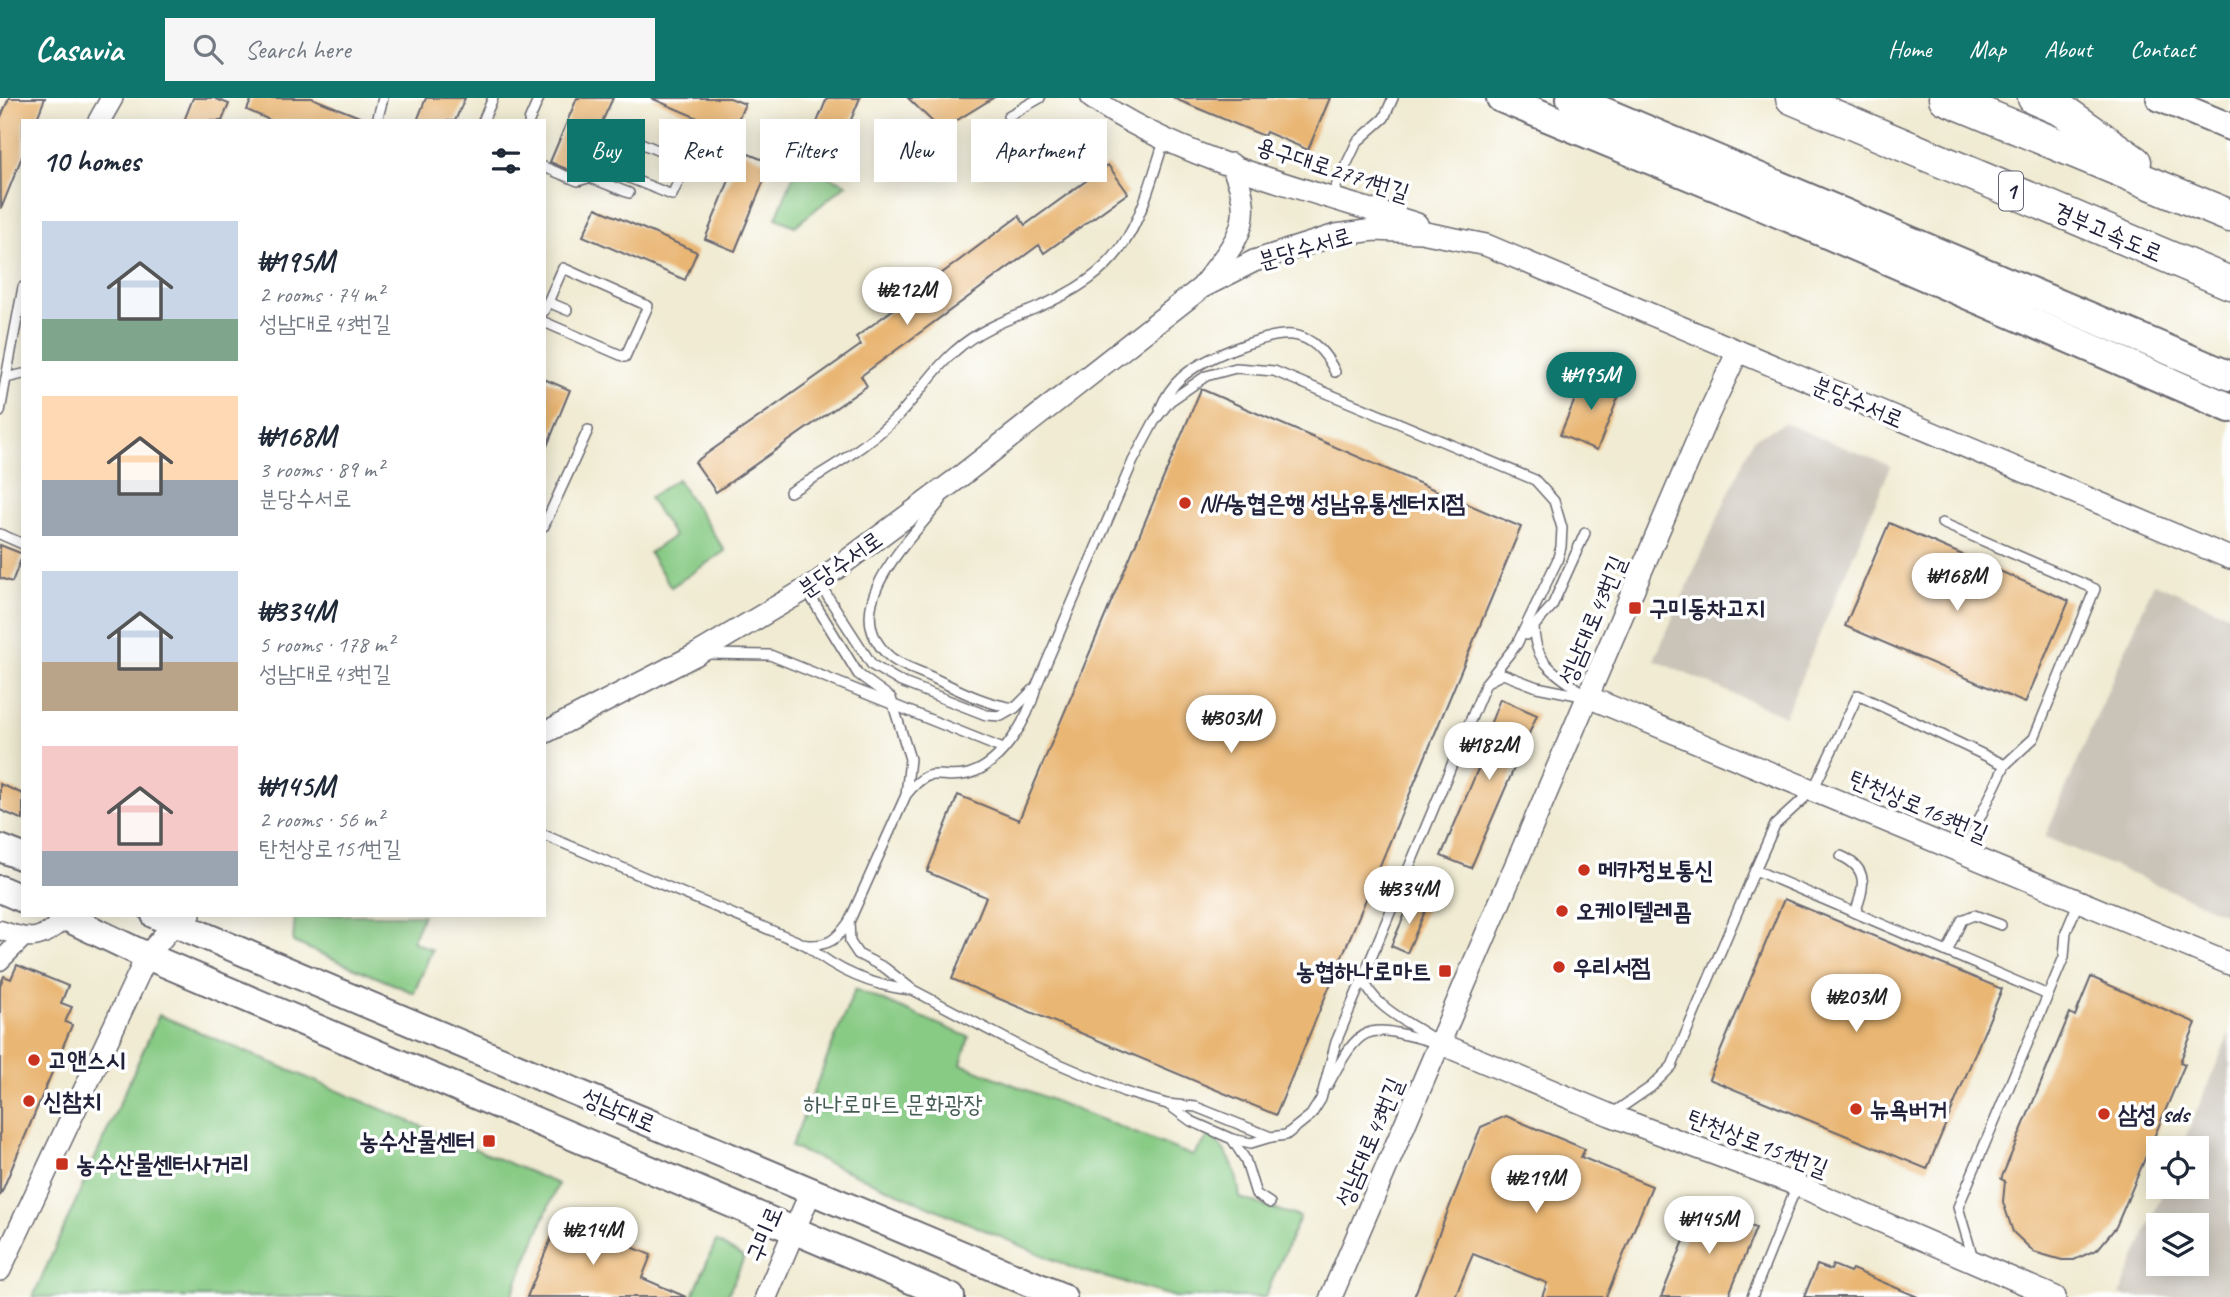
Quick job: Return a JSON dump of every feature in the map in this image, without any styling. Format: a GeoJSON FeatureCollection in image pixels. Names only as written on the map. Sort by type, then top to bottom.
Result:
{"type":"FeatureCollection","features":[{"type":"Feature","properties":{"kind":"highway"},"geometry":{"type":"LineString","coordinates":[[1502,98],[1759,205],[2230,408]]}},
{"type":"Feature","properties":{"kind":"highway"},"geometry":{"type":"LineString","coordinates":[[1571,98],[2230,376]]}},
{"type":"Feature","properties":{"kind":"highway","name":"경부고속도로"},"geometry":{"type":"LineString","coordinates":[[1792,98],[2230,284]]}},
{"type":"Feature","properties":{"kind":"highway"},"geometry":{"type":"LineString","coordinates":[[1945,98],[2230,216]]}},
{"type":"Feature","properties":{"kind":"highway"},"geometry":{"type":"LineString","coordinates":[[2034,98],[2062,110],[2178,194]]}},
{"type":"Feature","properties":{"kind":"main road"},"geometry":{"type":"LineString","coordinates":[[2160,98],[2230,127]]}},
{"type":"Feature","properties":{"kind":"main road"},"geometry":{"type":"LineString","coordinates":[[0,848],[21,857]]}},
{"type":"Feature","properties":{"kind":"main road"},"geometry":{"type":"LineString","coordinates":[[0,889],[21,898]]}},
{"type":"Feature","properties":{"kind":"main road","name":"성남대로"},"geometry":{"type":"LineString","coordinates":[[64,917],[147,956],[951,1297]]}},
{"type":"Feature","properties":{"kind":"main road","name":"성남대로"},"geometry":{"type":"LineString","coordinates":[[173,918],[1063,1297]]}},
{"type":"Feature","properties":{"kind":"street"},"geometry":{"type":"LineString","coordinates":[[100,119],[112,98]]}},
{"type":"Feature","properties":{"kind":"street","name":"용구대로2771번길"},"geometry":{"type":"LineString","coordinates":[[1092,98],[1118,117],[1165,139],[1231,164],[1486,245]]}},
{"type":"Feature","properties":{"kind":"street"},"geometry":{"type":"LineString","coordinates":[[1201,288],[1238,237],[1245,213],[1245,195],[1231,164]]}},
{"type":"Feature","properties":{"kind":"street","name":"분당수서로"},"geometry":{"type":"LineString","coordinates":[[546,732],[697,654],[812,586],[957,479],[1201,288],[1254,261],[1336,235],[1374,230],[1421,232],[1486,245],[2230,558]]}},
{"type":"Feature","properties":{"kind":"street","name":"성남대로43번길"},"geometry":{"type":"LineString","coordinates":[[1331,1297],[1738,351]]}},
{"type":"Feature","properties":{"kind":"street","name":"탄천상로163번길"},"geometry":{"type":"LineString","coordinates":[[1588,697],[2230,964]]}},
{"type":"Feature","properties":{"kind":"street"},"geometry":{"type":"LineString","coordinates":[[0,930],[23,938],[41,938],[64,917]]}},
{"type":"Feature","properties":{"kind":"street"},"geometry":{"type":"LineString","coordinates":[[0,1270],[147,956],[173,918]]}},
{"type":"Feature","properties":{"kind":"street"},"geometry":{"type":"LineString","coordinates":[[0,961],[23,938]]}},
{"type":"Feature","properties":{"kind":"street","name":"탄천상로151번길"},"geometry":{"type":"LineString","coordinates":[[1439,1043],[1610,1115],[1797,1185],[2055,1297]]}},
{"type":"Feature","properties":{"kind":"street","name":"구미로"},"geometry":{"type":"LineString","coordinates":[[766,1297],[811,1191]]}},
{"type":"Feature","properties":{"kind":"lane"},"geometry":{"type":"LineString","coordinates":[[378,119],[383,98]]}},
{"type":"Feature","properties":{"kind":"lane"},"geometry":{"type":"LineString","coordinates":[[484,119],[493,98]]}},
{"type":"Feature","properties":{"kind":"lane"},"geometry":{"type":"LineString","coordinates":[[530,119],[540,98]]}},
{"type":"Feature","properties":{"kind":"lane"},"geometry":{"type":"LineString","coordinates":[[1008,116],[1040,98]]}},
{"type":"Feature","properties":{"kind":"lane"},"geometry":{"type":"LineString","coordinates":[[1331,197],[1357,142],[1384,118],[1393,98]]}},
{"type":"Feature","properties":{"kind":"lane"},"geometry":{"type":"LineString","coordinates":[[627,137],[687,163],[672,195],[612,171],[627,137]]}},
{"type":"Feature","properties":{"kind":"lane"},"geometry":{"type":"LineString","coordinates":[[790,492],[882,431],[902,412],[934,370],[956,349],[981,332],[1063,296],[1110,265],[1139,218],[1165,139]]}},
{"type":"Feature","properties":{"kind":"lane"},"geometry":{"type":"LineString","coordinates":[[546,168],[567,176]]}},
{"type":"Feature","properties":{"kind":"lane"},"geometry":{"type":"LineString","coordinates":[[601,182],[629,193]]}},
{"type":"Feature","properties":{"kind":"lane"},"geometry":{"type":"LineString","coordinates":[[546,323],[625,357],[648,306],[563,268],[546,307],[567,310]]}},
{"type":"Feature","properties":{"kind":"lane"},"geometry":{"type":"LineString","coordinates":[[0,412],[21,298]]}},
{"type":"Feature","properties":{"kind":"lane"},"geometry":{"type":"LineString","coordinates":[[1156,420],[1165,395],[1182,376],[1210,360],[1273,336],[1294,335],[1313,343],[1327,356],[1335,372]]}},
{"type":"Feature","properties":{"kind":"lane"},"geometry":{"type":"LineString","coordinates":[[806,945],[823,945],[835,941],[849,922],[906,795],[919,779],[933,774],[968,774],[985,766],[1003,749],[1032,705],[1036,687],[1133,461],[1170,401],[1206,376],[1236,368],[1275,371],[1535,480],[1554,501],[1562,528],[1561,547],[1552,574],[1517,643]]}},
{"type":"Feature","properties":{"kind":"lane"},"geometry":{"type":"LineString","coordinates":[[6,378],[21,374]]}},
{"type":"Feature","properties":{"kind":"lane"},"geometry":{"type":"LineString","coordinates":[[546,522],[588,430]]}},
{"type":"Feature","properties":{"kind":"lane"},"geometry":{"type":"LineString","coordinates":[[957,479],[885,570],[870,604],[872,633],[890,657],[993,705],[1015,708]]}},
{"type":"Feature","properties":{"kind":"lane"},"geometry":{"type":"LineString","coordinates":[[1942,523],[2095,589],[2034,738],[2005,765],[1964,853]]}},
{"type":"Feature","properties":{"kind":"lane"},"geometry":{"type":"LineString","coordinates":[[1321,1099],[1336,1042],[1486,683],[1517,643],[1552,606],[1585,533]]}},
{"type":"Feature","properties":{"kind":"lane"},"geometry":{"type":"LineString","coordinates":[[0,534],[21,543]]}},
{"type":"Feature","properties":{"kind":"lane"},"geometry":{"type":"LineString","coordinates":[[812,586],[862,653],[887,676],[986,715],[1000,716],[1015,708],[1036,687]]}},
{"type":"Feature","properties":{"kind":"lane"},"geometry":{"type":"LineString","coordinates":[[812,586],[858,674],[891,698],[910,760],[906,795]]}},
{"type":"Feature","properties":{"kind":"lane"},"geometry":{"type":"LineString","coordinates":[[1534,625],[1534,645],[1539,657],[1588,697]]}},
{"type":"Feature","properties":{"kind":"lane"},"geometry":{"type":"LineString","coordinates":[[697,654],[770,656],[1003,749]]}},
{"type":"Feature","properties":{"kind":"lane"},"geometry":{"type":"LineString","coordinates":[[1486,683],[1503,674],[1537,687],[1588,697]]}},
{"type":"Feature","properties":{"kind":"lane"},"geometry":{"type":"LineString","coordinates":[[1610,1115],[1651,1087],[1672,1066],[1775,825],[1813,790],[1858,695],[2005,765]]}},
{"type":"Feature","properties":{"kind":"lane"},"geometry":{"type":"LineString","coordinates":[[546,836],[806,945],[828,964],[885,987],[913,990]]}},
{"type":"Feature","properties":{"kind":"lane"},"geometry":{"type":"LineString","coordinates":[[1841,856],[1854,862],[1862,873],[1865,886],[1856,913]]}},
{"type":"Feature","properties":{"kind":"lane"},"geometry":{"type":"LineString","coordinates":[[1755,870],[2048,995]]}},
{"type":"Feature","properties":{"kind":"lane"},"geometry":{"type":"LineString","coordinates":[[1974,1262],[1958,1207],[2064,957],[2066,932],[2079,901]]}},
{"type":"Feature","properties":{"kind":"lane"},"geometry":{"type":"LineString","coordinates":[[1947,952],[1962,920],[1974,915],[2001,925]]}},
{"type":"Feature","properties":{"kind":"lane"},"geometry":{"type":"LineString","coordinates":[[849,922],[850,942],[858,954],[885,968],[913,990],[1029,1051],[1125,1092],[1167,1104],[1196,1107],[1271,1137]]}},
{"type":"Feature","properties":{"kind":"lane"},"geometry":{"type":"LineString","coordinates":[[1363,977],[1366,990],[1439,1043]]}},
{"type":"Feature","properties":{"kind":"lane"},"geometry":{"type":"LineString","coordinates":[[1167,1104],[1191,1121],[1232,1139],[1251,1143],[1286,1135],[1297,1129],[1321,1099],[1348,1046],[1363,1034],[1380,1029],[1439,1043]]}},
{"type":"Feature","properties":{"kind":"lane"},"geometry":{"type":"LineString","coordinates":[[1232,1139],[1245,1159],[1256,1194],[1269,1203]]}},
{"type":"Feature","properties":{"kind":"lane"},"geometry":{"type":"LineString","coordinates":[[1752,1297],[1797,1185]]}},
{"type":"Feature","properties":{"kind":"shaded area"},"geometry":{"type":"Polygon","coordinates":[[[1784,423],[1891,466],[1785,716],[1654,660],[1753,439],[1784,423]]]}},
{"type":"Feature","properties":{"kind":"shaded area"},"geometry":{"type":"Polygon","coordinates":[[[2154,583],[2230,615],[2230,916],[2045,837],[2154,583]]]}},
{"type":"Feature","properties":{"kind":"shaded area"},"geometry":{"type":"Polygon","coordinates":[[[2230,1032],[2230,1297],[2127,1297],[2120,1294],[2146,1232],[2146,1276],[2209,1276],[2209,1213],[2154,1213],[2160,1199],[2209,1199],[2209,1136],[2186,1136],[2230,1032]]]}},
{"type":"Feature","properties":{"kind":"green space"},"geometry":{"type":"Polygon","coordinates":[[[791,182],[847,184],[795,226],[776,218],[791,182]]]}},
{"type":"Feature","properties":{"kind":"green space"},"geometry":{"type":"Polygon","coordinates":[[[677,479],[725,551],[671,587],[649,553],[674,536],[649,498],[677,479]]]}},
{"type":"Feature","properties":{"kind":"green space"},"geometry":{"type":"Polygon","coordinates":[[[295,917],[422,917],[412,941],[432,950],[414,993],[293,942],[295,917]]]}},
{"type":"Feature","properties":{"kind":"green space","name":"하나로마트 문화광장"},"geometry":{"type":"Polygon","coordinates":[[[855,989],[969,1037],[961,1064],[1193,1156],[1210,1135],[1232,1163],[1240,1198],[1300,1217],[1265,1297],[1175,1297],[1075,1269],[791,1147],[855,989]]]}},
{"type":"Feature","properties":{"kind":"green space"},"geometry":{"type":"Polygon","coordinates":[[[159,1015],[558,1184],[511,1297],[33,1297],[159,1015]]]}},
{"type":"Feature","properties":{"kind":"green space"},"geometry":{"type":"Polygon","coordinates":[[[716,1241],[744,1258],[727,1297],[692,1297],[716,1241]]]}},
{"type":"Feature","properties":{"kind":"building"},"geometry":{"type":"Polygon","coordinates":[[[9,98],[45,98],[37,119],[21,119],[21,159],[1,209],[0,119],[9,98]]]}},
{"type":"Feature","properties":{"kind":"building"},"geometry":{"type":"Polygon","coordinates":[[[193,98],[214,98],[229,104],[223,119],[185,119],[193,98]]]}},
{"type":"Feature","properties":{"kind":"building"},"geometry":{"type":"Polygon","coordinates":[[[252,98],[312,98],[364,119],[267,119],[247,110],[252,98]]]}},
{"type":"Feature","properties":{"kind":"building"},"geometry":{"type":"Polygon","coordinates":[[[426,98],[465,98],[456,119],[418,119],[426,98]]]}},
{"type":"Feature","properties":{"kind":"building"},"geometry":{"type":"Polygon","coordinates":[[[577,98],[613,98],[603,119],[568,119],[577,98]]]}},
{"type":"Feature","properties":{"kind":"building"},"geometry":{"type":"Polygon","coordinates":[[[651,98],[730,98],[745,104],[738,119],[700,119],[651,98]]]}},
{"type":"Feature","properties":{"kind":"building"},"geometry":{"type":"Polygon","coordinates":[[[827,98],[860,98],[851,119],[818,119],[827,98]]]}},
{"type":"Feature","properties":{"kind":"building"},"geometry":{"type":"Polygon","coordinates":[[[908,98],[993,98],[957,120],[930,119],[908,98]]]}},
{"type":"Feature","properties":{"kind":"building"},"geometry":{"type":"Polygon","coordinates":[[[1173,98],[1330,98],[1308,150],[1266,132],[1264,136],[1173,98]]]}},
{"type":"Feature","properties":{"kind":"building"},"geometry":{"type":"Polygon","coordinates":[[[567,122],[567,169],[550,162],[567,122]]]}},
{"type":"Feature","properties":{"kind":"building"},"geometry":{"type":"Polygon","coordinates":[[[746,153],[760,159],[760,182],[763,182],[735,251],[705,239],[728,182],[746,182],[746,153]]]}},
{"type":"Feature","properties":{"kind":"building"},"geometry":{"type":"Polygon","coordinates":[[[1107,166],[1128,193],[1044,253],[1039,245],[861,376],[867,386],[716,492],[695,462],[861,345],[856,337],[1019,216],[1025,225],[1084,182],[1107,182],[1107,166]]]}},
{"type":"Feature","properties":{"kind":"building"},"geometry":{"type":"Polygon","coordinates":[[[596,208],[697,252],[685,280],[583,236],[596,208]]]}},
{"type":"Feature","properties":{"kind":"building"},"geometry":{"type":"Polygon","coordinates":[[[1586,373],[1622,388],[1597,450],[1560,435],[1586,373]]]}},
{"type":"Feature","properties":{"kind":"building"},"geometry":{"type":"Polygon","coordinates":[[[546,380],[570,390],[546,449],[546,380]]]}},
{"type":"Feature","properties":{"kind":"building"},"geometry":{"type":"Polygon","coordinates":[[[1201,389],[1521,527],[1276,1115],[952,979],[986,897],[927,872],[958,795],[1019,820],[1201,389]]]}},
{"type":"Feature","properties":{"kind":"building"},"geometry":{"type":"Polygon","coordinates":[[[1889,523],[2069,601],[2025,703],[1845,626],[1889,523]]]}},
{"type":"Feature","properties":{"kind":"building"},"geometry":{"type":"Polygon","coordinates":[[[0,545],[21,553],[21,559],[12,582],[0,578],[0,545]]]}},
{"type":"Feature","properties":{"kind":"building"},"geometry":{"type":"Polygon","coordinates":[[[1500,699],[1537,715],[1471,868],[1441,856],[1486,750],[1490,725],[1500,699]]]}},
{"type":"Feature","properties":{"kind":"building"},"geometry":{"type":"Polygon","coordinates":[[[0,784],[21,793],[21,819],[0,810],[0,784]]]}},
{"type":"Feature","properties":{"kind":"building"},"geometry":{"type":"Polygon","coordinates":[[[1784,899],[2002,989],[1927,1169],[1709,1079],[1784,899]]]}},
{"type":"Feature","properties":{"kind":"building"},"geometry":{"type":"Polygon","coordinates":[[[1411,900],[1427,907],[1407,953],[1391,946],[1411,900]]]}},
{"type":"Feature","properties":{"kind":"building"},"geometry":{"type":"Polygon","coordinates":[[[17,965],[68,986],[61,1003],[72,1007],[65,1022],[72,1025],[0,1196],[0,985],[4,976],[11,979],[17,965]]]}},
{"type":"Feature","properties":{"kind":"building"},"geometry":{"type":"Polygon","coordinates":[[[2091,977],[2196,1023],[2180,1062],[2185,1064],[2155,1136],[2146,1136],[2146,1156],[2116,1227],[2098,1249],[2074,1260],[2062,1260],[2034,1252],[2013,1232],[2003,1202],[2005,1181],[2001,1179],[2070,1013],[2075,1016],[2091,977]]]}},
{"type":"Feature","properties":{"kind":"building"},"geometry":{"type":"Polygon","coordinates":[[[1506,1116],[1585,1149],[1581,1157],[1652,1186],[1606,1297],[1542,1297],[1547,1283],[1473,1254],[1455,1297],[1414,1297],[1481,1127],[1506,1116]]]}},
{"type":"Feature","properties":{"kind":"building"},"geometry":{"type":"Polygon","coordinates":[[[1699,1204],[1756,1228],[1728,1297],[1661,1297],[1699,1204]]]}},
{"type":"Feature","properties":{"kind":"building"},"geometry":{"type":"Polygon","coordinates":[[[560,1217],[651,1255],[642,1278],[686,1297],[527,1297],[560,1217]]]}},
{"type":"Feature","properties":{"kind":"building"},"geometry":{"type":"Polygon","coordinates":[[[1817,1265],[1831,1270],[1833,1265],[1850,1272],[1852,1269],[1918,1297],[1804,1297],[1817,1265]]]}},
{"type":"Feature","properties":{"kind":"place","name":"NH농협은행 성남유통센터지점"},"geometry":{"type":"Point","coordinates":[1185,503]}},
{"type":"Feature","properties":{"kind":"place","name":"구미동차고지"},"geometry":{"type":"Point","coordinates":[1635,608]}},
{"type":"Feature","properties":{"kind":"place","name":"메카정보통신"},"geometry":{"type":"Point","coordinates":[1584,870]}},
{"type":"Feature","properties":{"kind":"place","name":"오케이텔레콤"},"geometry":{"type":"Point","coordinates":[1562,911]}},
{"type":"Feature","properties":{"kind":"place","name":"우리서점"},"geometry":{"type":"Point","coordinates":[1559,967]}},
{"type":"Feature","properties":{"kind":"place","name":"농협하나로마트"},"geometry":{"type":"Point","coordinates":[1445,971]}},
{"type":"Feature","properties":{"kind":"place","name":"고앤스시"},"geometry":{"type":"Point","coordinates":[34,1060]}},
{"type":"Feature","properties":{"kind":"place","name":"신참치"},"geometry":{"type":"Point","coordinates":[29,1101]}},
{"type":"Feature","properties":{"kind":"place","name":"뉴욕버거"},"geometry":{"type":"Point","coordinates":[1856,1109]}},
{"type":"Feature","properties":{"kind":"place","name":"삼성 sds"},"geometry":{"type":"Point","coordinates":[2104,1114]}},
{"type":"Feature","properties":{"kind":"place","name":"농수산물센터"},"geometry":{"type":"Point","coordinates":[489,1141]}},
{"type":"Feature","properties":{"kind":"place","name":"농수산물센터사거리"},"geometry":{"type":"Point","coordinates":[62,1164]}}]}
